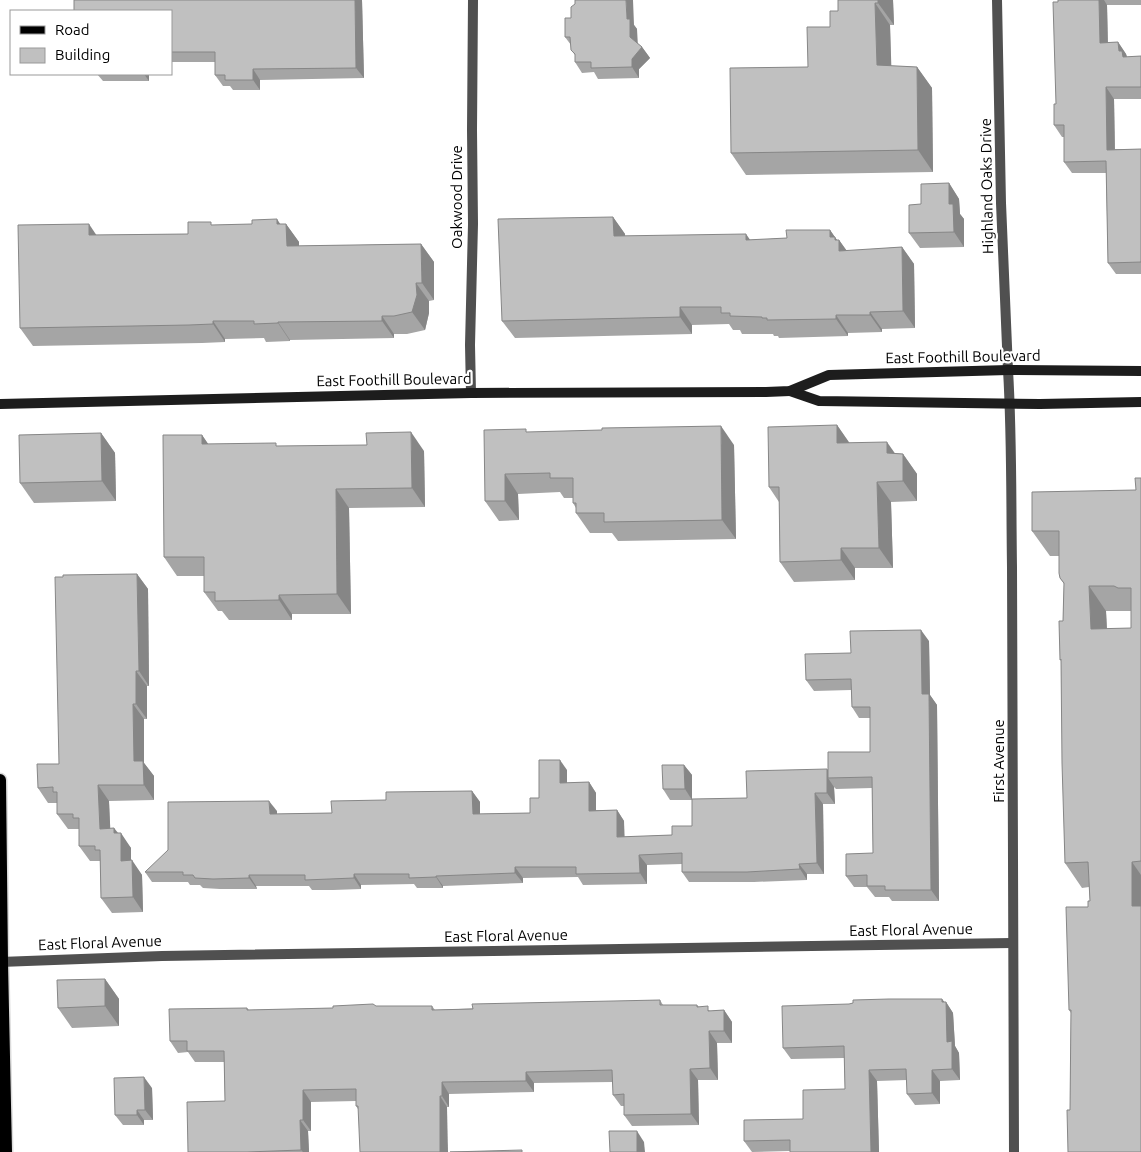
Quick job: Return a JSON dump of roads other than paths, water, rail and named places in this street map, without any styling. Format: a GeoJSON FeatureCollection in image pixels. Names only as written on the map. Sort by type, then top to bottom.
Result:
{"type":"FeatureCollection","features":[{"type":"Feature","properties":{"kind":"main road","name":"East Foothill Boulevard"},"geometry":{"type":"LineString","coordinates":[[790,391],[828,375],[1008,370],[1141,371]]}},
{"type":"Feature","properties":{"kind":"main road","name":"East Foothill Boulevard"},"geometry":{"type":"LineString","coordinates":[[0,404],[471,393],[790,391],[820,400],[1040,404],[1141,402]]}},
{"type":"Feature","properties":{"kind":"main road"},"geometry":{"type":"LineString","coordinates":[[0,780],[1,962],[6,1152]]}},
{"type":"Feature","properties":{"kind":"street","name":"Oakwood Drive"},"geometry":{"type":"LineString","coordinates":[[471,393],[473,0]]}},
{"type":"Feature","properties":{"kind":"street","name":"Highland Oaks Drive"},"geometry":{"type":"LineString","coordinates":[[997,0],[1008,370]]}},
{"type":"Feature","properties":{"kind":"street","name":"First Avenue"},"geometry":{"type":"LineString","coordinates":[[1008,370],[1014,703],[1012,943],[1014,1152]]}},
{"type":"Feature","properties":{"kind":"street","name":"East Floral Avenue"},"geometry":{"type":"LineString","coordinates":[[1,962],[162,956],[1012,943]]}}]}
